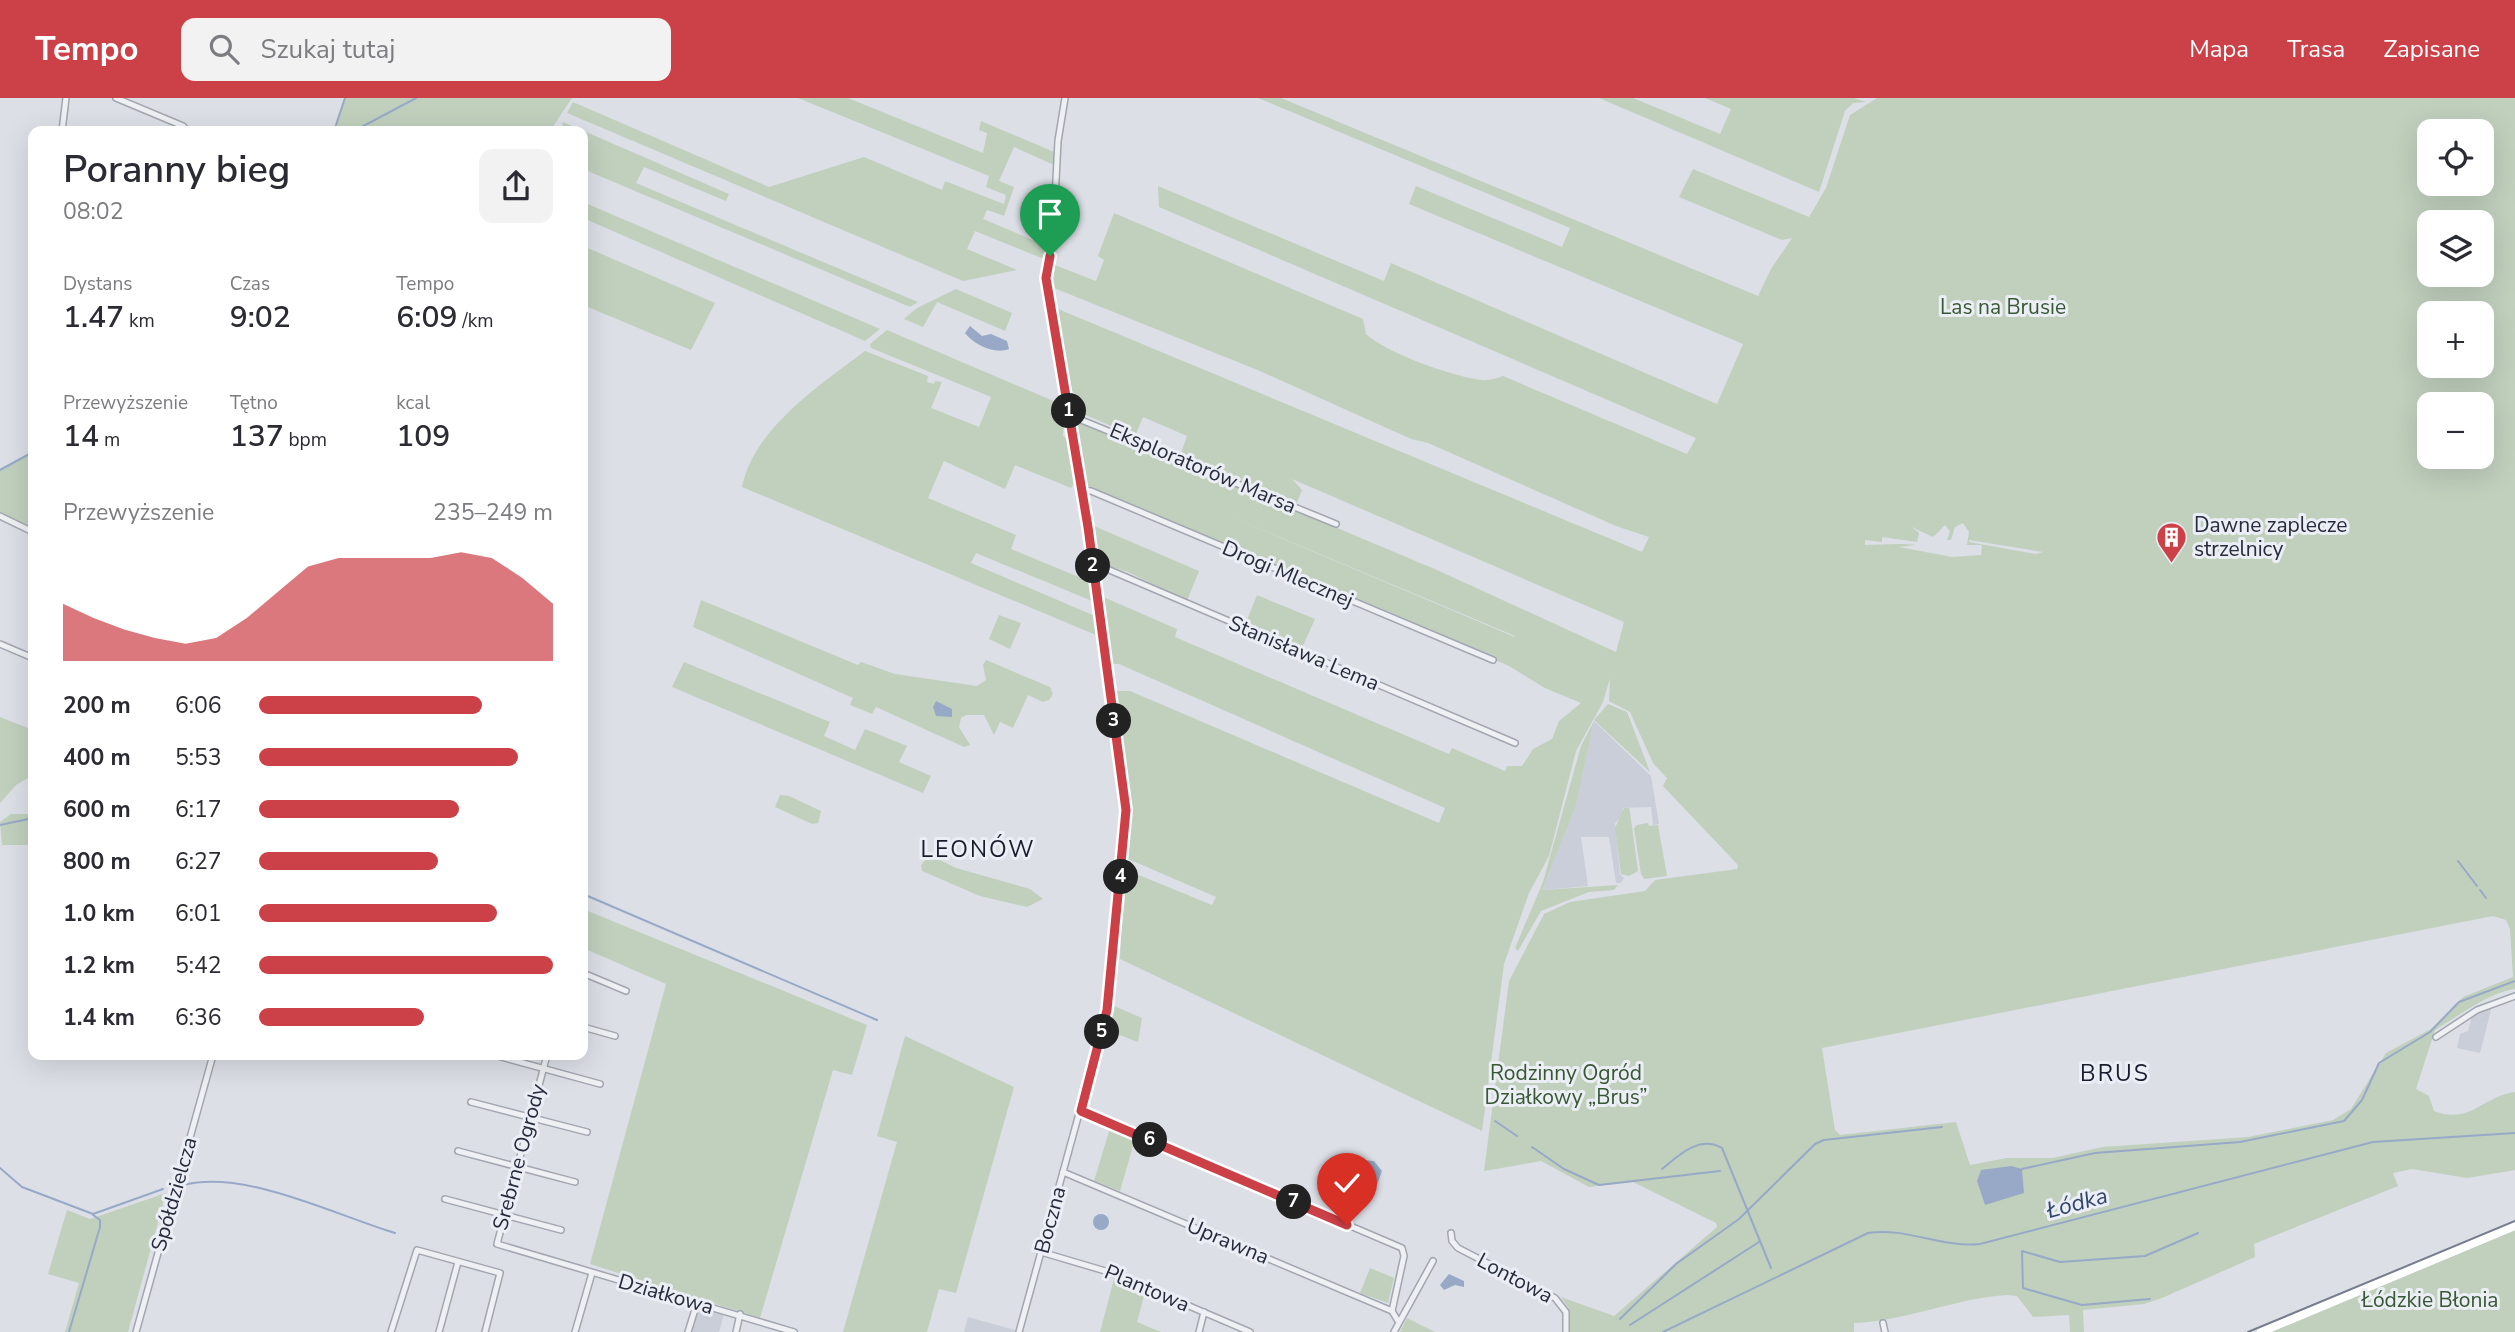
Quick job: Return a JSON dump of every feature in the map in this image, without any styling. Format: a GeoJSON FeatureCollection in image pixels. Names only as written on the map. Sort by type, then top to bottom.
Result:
{"type":"FeatureCollection","features":[{"type":"Feature","properties":{"kind":"main road"},"geometry":{"type":"LineString","coordinates":[[2261,1332],[2515,1226]]}},
{"type":"Feature","properties":{"kind":"street"},"geometry":{"type":"LineString","coordinates":[[63,126],[66,98]]}},
{"type":"Feature","properties":{"kind":"street"},"geometry":{"type":"LineString","coordinates":[[116,98],[183,126]]}},
{"type":"Feature","properties":{"kind":"street","name":"Boczna"},"geometry":{"type":"LineString","coordinates":[[1019,1332],[1107,1010],[1126,824],[1093,564],[1046,273],[1052,247],[1058,141],[1065,98]]}},
{"type":"Feature","properties":{"kind":"street","name":"Eksploratorów Marsa"},"geometry":{"type":"LineString","coordinates":[[1069,415],[1336,524]]}},
{"type":"Feature","properties":{"kind":"street","name":"Drogi Mlecznej"},"geometry":{"type":"LineString","coordinates":[[1082,490],[1104,496],[1493,660]]}},
{"type":"Feature","properties":{"kind":"street"},"geometry":{"type":"LineString","coordinates":[[0,516],[28,530]]}},
{"type":"Feature","properties":{"kind":"street","name":"Stanisława Lema"},"geometry":{"type":"LineString","coordinates":[[1093,564],[1515,743]]}},
{"type":"Feature","properties":{"kind":"street"},"geometry":{"type":"LineString","coordinates":[[0,644],[28,656]]}},
{"type":"Feature","properties":{"kind":"street"},"geometry":{"type":"LineString","coordinates":[[588,975],[626,991]]}},
{"type":"Feature","properties":{"kind":"street"},"geometry":{"type":"LineString","coordinates":[[2436,1037],[2477,1010],[2515,996]]}},
{"type":"Feature","properties":{"kind":"street"},"geometry":{"type":"LineString","coordinates":[[588,1028],[615,1036]]}},
{"type":"Feature","properties":{"kind":"street","name":"Spółdzielcza"},"geometry":{"type":"LineString","coordinates":[[136,1332],[212,1060]]}},
{"type":"Feature","properties":{"kind":"street"},"geometry":{"type":"LineString","coordinates":[[512,1060],[600,1084]]}},
{"type":"Feature","properties":{"kind":"street","name":"Srebrne Ogrody"},"geometry":{"type":"LineString","coordinates":[[546,1060],[497,1244],[592,1273]]}},
{"type":"Feature","properties":{"kind":"street"},"geometry":{"type":"LineString","coordinates":[[471,1102],[587,1132]]}},
{"type":"Feature","properties":{"kind":"street"},"geometry":{"type":"LineString","coordinates":[[1081,1110],[1402,1248],[1404,1256],[1392,1311],[1398,1321]]}},
{"type":"Feature","properties":{"kind":"street"},"geometry":{"type":"LineString","coordinates":[[458,1151],[575,1182]]}},
{"type":"Feature","properties":{"kind":"street","name":"Uprawna"},"geometry":{"type":"LineString","coordinates":[[1063,1172],[1392,1311]]}},
{"type":"Feature","properties":{"kind":"street"},"geometry":{"type":"LineString","coordinates":[[445,1199],[561,1230]]}},
{"type":"Feature","properties":{"kind":"street","name":"Lontowa"},"geometry":{"type":"LineString","coordinates":[[1451,1233],[1452,1241],[1458,1248],[1555,1298],[1566,1312],[1566,1332]]}},
{"type":"Feature","properties":{"kind":"street"},"geometry":{"type":"LineString","coordinates":[[391,1332],[415,1251],[500,1273],[485,1332]]}},
{"type":"Feature","properties":{"kind":"street","name":"Plantowa"},"geometry":{"type":"LineString","coordinates":[[1041,1252],[1112,1273],[1250,1332]]}},
{"type":"Feature","properties":{"kind":"street"},"geometry":{"type":"LineString","coordinates":[[1394,1332],[1433,1261]]}},
{"type":"Feature","properties":{"kind":"street"},"geometry":{"type":"LineString","coordinates":[[439,1332],[458,1262]]}},
{"type":"Feature","properties":{"kind":"street"},"geometry":{"type":"LineString","coordinates":[[575,1332],[592,1273]]}},
{"type":"Feature","properties":{"kind":"street","name":"Działkowa"},"geometry":{"type":"LineString","coordinates":[[592,1273],[740,1314],[789,1331]]}},
{"type":"Feature","properties":{"kind":"street"},"geometry":{"type":"LineString","coordinates":[[688,1332],[696,1303]]}},
{"type":"Feature","properties":{"kind":"street"},"geometry":{"type":"LineString","coordinates":[[1199,1332],[1204,1312]]}},
{"type":"Feature","properties":{"kind":"street","name":"Działkowa"},"geometry":{"type":"LineString","coordinates":[[736,1332],[740,1314]]}},
{"type":"Feature","properties":{"kind":"street"},"geometry":{"type":"LineString","coordinates":[[1883,1323],[1885,1332]]}},
{"type":"Feature","properties":{"kind":"shaded area"},"geometry":{"type":"Polygon","coordinates":[[[1594,721],[1651,776],[1659,824],[1653,825],[1651,807],[1623,808],[1622,817],[1615,823],[1620,874],[1624,878],[1621,883],[1616,883],[1609,837],[1581,837],[1588,886],[1542,890],[1576,806],[1594,721]]]}},
{"type":"Feature","properties":{"kind":"shaded area"},"geometry":{"type":"Polygon","coordinates":[[[2492,1006],[2480,1053],[2457,1048],[2460,1034],[2468,1031],[2472,1016],[2492,1006]]]}},
{"type":"Feature","properties":{"kind":"shaded area"},"geometry":{"type":"Polygon","coordinates":[[[701,1308],[724,1314],[719,1332],[691,1332],[697,1310],[701,1308]]]}},
{"type":"Feature","properties":{"kind":"shaded area"},"geometry":{"type":"Polygon","coordinates":[[[968,1317],[1015,1330],[1015,1332],[964,1332],[968,1317]]]}},
{"type":"Feature","properties":{"kind":"green space"},"geometry":{"type":"Polygon","coordinates":[[[345,98],[572,98],[553,126],[336,126],[345,98]]]}},
{"type":"Feature","properties":{"kind":"green space"},"geometry":{"type":"Polygon","coordinates":[[[798,98],[848,98],[983,153],[987,133],[979,130],[981,121],[1054,152],[1054,165],[1014,147],[999,181],[1014,187],[1004,216],[987,210],[983,219],[1047,246],[1044,259],[975,231],[967,249],[1017,270],[963,281],[567,113],[573,102],[769,187],[864,157],[942,190],[945,181],[1004,204],[1006,195],[986,187],[989,176],[798,98]]]}},
{"type":"Feature","properties":{"kind":"green space"},"geometry":{"type":"Polygon","coordinates":[[[1258,98],[1281,98],[1758,296],[1771,269],[1792,238],[1782,240],[1679,197],[1693,169],[1809,217],[1826,188],[1850,115],[1877,98],[2515,98],[2515,989],[2485,1000],[2435,1030],[2416,1089],[2429,1096],[2434,1111],[2447,1114],[2467,1112],[2515,1092],[2515,1170],[2467,1178],[2412,1169],[2393,1173],[2398,1186],[2254,1244],[2255,1257],[2144,1304],[2083,1310],[2084,1332],[2070,1332],[2069,1315],[2033,1317],[2017,1296],[2008,1295],[1854,1323],[1854,1332],[1569,1332],[1569,1309],[1561,1297],[1614,1316],[1717,1227],[1716,1223],[1633,1182],[1589,1187],[1541,1161],[1484,1171],[1509,981],[1544,914],[1570,902],[1645,891],[1655,880],[1737,869],[1738,865],[1663,786],[1667,778],[1653,763],[1630,712],[1609,701],[1610,678],[1603,702],[1576,751],[1549,856],[1529,893],[1504,964],[1482,1131],[1120,959],[1124,869],[1212,905],[1216,897],[1126,858],[1131,808],[1116,691],[1130,691],[1439,823],[1445,808],[1119,664],[1108,664],[1101,596],[1177,629],[1175,637],[1449,754],[1452,748],[1505,771],[1507,766],[1522,766],[1533,749],[1552,739],[1559,721],[1581,703],[1545,688],[1509,666],[1086,485],[1076,418],[1437,570],[1616,652],[1624,622],[1292,479],[1302,490],[1296,505],[1180,456],[1187,436],[1143,417],[1135,436],[1074,410],[1075,394],[1068,386],[1058,309],[1642,552],[1649,537],[1616,526],[1428,443],[1411,439],[1260,371],[1054,288],[1052,264],[1096,281],[1104,260],[1098,256],[1114,213],[1363,319],[1366,334],[1404,356],[1470,378],[1487,380],[1503,376],[1687,454],[1696,438],[1159,207],[1158,186],[1384,281],[1391,263],[1717,404],[1743,344],[1409,204],[1416,186],[1562,247],[1570,228],[1258,98]],[[1224,514],[1515,637],[1515,636],[1224,514]],[[1963,523],[1955,527],[1951,540],[1947,540],[1950,531],[1945,525],[1933,537],[1912,527],[1919,533],[1917,542],[1882,537],[1882,542],[1865,540],[1865,545],[1916,545],[1899,547],[1952,557],[1981,555],[1982,545],[1967,545],[1969,532],[1963,523]],[[1969,540],[2036,554],[2043,552],[1969,540]],[[2493,916],[1822,1048],[1835,1130],[1840,1135],[1956,1122],[1970,1165],[2007,1158],[2053,1158],[2102,1147],[2248,1137],[2333,1120],[2351,1109],[2386,1053],[2431,1029],[2463,997],[2513,977],[2510,929],[2506,920],[2493,916]]]}},
{"type":"Feature","properties":{"kind":"green space"},"geometry":{"type":"Polygon","coordinates":[[[1599,98],[1633,98],[1720,134],[1731,109],[1705,98],[1854,98],[1866,102],[1853,103],[1845,111],[1819,192],[1599,98]]]}},
{"type":"Feature","properties":{"kind":"green space"},"geometry":{"type":"Polygon","coordinates":[[[588,133],[729,194],[726,201],[644,167],[636,183],[918,302],[910,307],[588,171],[588,133]]]}},
{"type":"Feature","properties":{"kind":"green space"},"geometry":{"type":"Polygon","coordinates":[[[588,204],[880,329],[865,341],[588,220],[588,204]]]}},
{"type":"Feature","properties":{"kind":"green space"},"geometry":{"type":"Polygon","coordinates":[[[588,248],[715,303],[691,350],[588,307],[588,248]]]}},
{"type":"Feature","properties":{"kind":"green space"},"geometry":{"type":"Polygon","coordinates":[[[956,289],[1012,313],[1005,331],[937,302],[923,327],[904,319],[917,308],[956,289]]]}},
{"type":"Feature","properties":{"kind":"green space"},"geometry":{"type":"Polygon","coordinates":[[[887,330],[1065,406],[1063,436],[1067,439],[1074,483],[1071,488],[1015,465],[1005,489],[944,461],[928,498],[1016,535],[1011,549],[1091,582],[1092,601],[976,553],[971,563],[1095,616],[1096,635],[742,487],[749,466],[774,427],[809,393],[865,351],[928,376],[927,382],[942,382],[931,408],[979,427],[991,397],[871,348],[870,344],[887,330]]]}},
{"type":"Feature","properties":{"kind":"green space"},"geometry":{"type":"Polygon","coordinates":[[[28,455],[28,528],[0,514],[0,470],[28,455]]]}},
{"type":"Feature","properties":{"kind":"green space"},"geometry":{"type":"Polygon","coordinates":[[[1094,526],[1199,571],[1187,601],[1128,572],[1099,563],[1094,526]]]}},
{"type":"Feature","properties":{"kind":"green space"},"geometry":{"type":"Polygon","coordinates":[[[1257,595],[1315,619],[1302,648],[1245,625],[1257,595]]]}},
{"type":"Feature","properties":{"kind":"green space"},"geometry":{"type":"Polygon","coordinates":[[[701,600],[858,665],[861,662],[895,674],[977,686],[986,680],[983,665],[986,660],[1050,687],[1053,694],[1049,700],[1043,702],[1028,695],[1013,728],[1000,722],[994,735],[984,715],[966,715],[961,718],[959,727],[970,745],[964,747],[876,707],[872,714],[850,705],[853,698],[693,627],[701,600]]]}},
{"type":"Feature","properties":{"kind":"green space"},"geometry":{"type":"Polygon","coordinates":[[[999,615],[1021,623],[1010,649],[989,639],[999,615]]]}},
{"type":"Feature","properties":{"kind":"green space"},"geometry":{"type":"Polygon","coordinates":[[[684,662],[830,722],[824,736],[855,750],[865,729],[907,746],[899,762],[931,776],[923,793],[672,687],[684,662]]]}},
{"type":"Feature","properties":{"kind":"green space"},"geometry":{"type":"Polygon","coordinates":[[[1608,704],[1627,712],[1650,772],[1594,720],[1608,704]]]}},
{"type":"Feature","properties":{"kind":"green space"},"geometry":{"type":"Polygon","coordinates":[[[0,717],[28,728],[28,778],[16,785],[0,803],[0,717]]]}},
{"type":"Feature","properties":{"kind":"green space"},"geometry":{"type":"Polygon","coordinates":[[[1594,721],[1576,806],[1542,890],[1618,885],[1614,890],[1589,892],[1541,911],[1518,951],[1515,948],[1543,882],[1581,746],[1594,721]]]}},
{"type":"Feature","properties":{"kind":"green space"},"geometry":{"type":"Polygon","coordinates":[[[780,795],[789,796],[821,811],[818,823],[812,824],[775,807],[780,795]]]}},
{"type":"Feature","properties":{"kind":"green space"},"geometry":{"type":"Polygon","coordinates":[[[1624,808],[1629,808],[1630,812],[1638,871],[1629,876],[1621,874],[1615,828],[1624,808]]]}},
{"type":"Feature","properties":{"kind":"green space"},"geometry":{"type":"Polygon","coordinates":[[[11,814],[28,814],[28,845],[2,845],[0,822],[11,814]]]}},
{"type":"Feature","properties":{"kind":"green space"},"geometry":{"type":"Polygon","coordinates":[[[1648,823],[1649,826],[1658,825],[1667,876],[1644,879],[1641,874],[1634,828],[1648,823]]]}},
{"type":"Feature","properties":{"kind":"green space"},"geometry":{"type":"Polygon","coordinates":[[[930,855],[956,868],[1030,889],[1043,899],[1027,907],[980,896],[922,871],[921,865],[930,855]]]}},
{"type":"Feature","properties":{"kind":"green space"},"geometry":{"type":"Polygon","coordinates":[[[588,911],[867,1025],[852,1075],[833,1070],[760,1318],[590,1264],[666,984],[588,950],[588,911]]]}},
{"type":"Feature","properties":{"kind":"green space"},"geometry":{"type":"Polygon","coordinates":[[[1114,1006],[1142,1018],[1138,1042],[1109,1031],[1114,1006]]]}},
{"type":"Feature","properties":{"kind":"green space"},"geometry":{"type":"Polygon","coordinates":[[[905,1036],[1014,1087],[956,1293],[939,1289],[927,1332],[843,1332],[897,1142],[877,1136],[905,1036]]]}},
{"type":"Feature","properties":{"kind":"green space"},"geometry":{"type":"Polygon","coordinates":[[[1110,1128],[1135,1139],[1120,1191],[1094,1181],[1110,1128]]]}},
{"type":"Feature","properties":{"kind":"green space"},"geometry":{"type":"Polygon","coordinates":[[[166,1193],[128,1332],[65,1332],[79,1283],[48,1274],[67,1210],[90,1219],[166,1193]]]}},
{"type":"Feature","properties":{"kind":"green space","name":"Łódzkie Błonia"},"geometry":{"type":"Polygon","coordinates":[[[2515,1230],[2515,1332],[2270,1332],[2515,1230]]]}},
{"type":"Feature","properties":{"kind":"green space"},"geometry":{"type":"Polygon","coordinates":[[[1370,1268],[1394,1278],[1388,1303],[1360,1293],[1370,1268]]]}},
{"type":"Feature","properties":{"kind":"green space"},"geometry":{"type":"Polygon","coordinates":[[[1114,1279],[1145,1292],[1137,1322],[1161,1332],[1100,1332],[1114,1279]]]}},
{"type":"Feature","properties":{"kind":"green space"},"geometry":{"type":"Polygon","coordinates":[[[1407,1318],[1435,1332],[1400,1332],[1407,1318]]]}},
{"type":"Feature","properties":{"kind":"water"},"geometry":{"type":"Polygon","coordinates":[[[970,326],[982,336],[991,334],[1007,341],[1009,349],[997,351],[979,344],[965,333],[970,326]]]}},
{"type":"Feature","properties":{"kind":"water"},"geometry":{"type":"Polygon","coordinates":[[[936,701],[952,709],[952,717],[936,716],[933,707],[936,701]]]}},
{"type":"Feature","properties":{"kind":"water"},"geometry":{"type":"Polygon","coordinates":[[[1346,1160],[1348,1176],[1365,1175],[1359,1166],[1362,1160],[1374,1161],[1382,1171],[1373,1196],[1362,1205],[1343,1196],[1329,1177],[1335,1164],[1346,1160]]]}},
{"type":"Feature","properties":{"kind":"water"},"geometry":{"type":"Polygon","coordinates":[[[2011,1166],[2022,1169],[2024,1193],[1985,1205],[1977,1181],[1981,1170],[2011,1166]]]}},
{"type":"Feature","properties":{"kind":"water"},"geometry":{"type":"Polygon","coordinates":[[[1101,1214],[1107,1216],[1107,1228],[1101,1230],[1095,1228],[1093,1222],[1095,1216],[1101,1214]]]}},
{"type":"Feature","properties":{"kind":"water"},"geometry":{"type":"Polygon","coordinates":[[[1449,1274],[1464,1281],[1464,1287],[1455,1285],[1444,1290],[1440,1285],[1449,1274]]]}},
{"type":"Feature","properties":{"kind":"waterway"},"geometry":{"type":"LineString","coordinates":[[336,126],[345,98]]}},
{"type":"Feature","properties":{"kind":"waterway"},"geometry":{"type":"LineString","coordinates":[[363,126],[416,98]]}},
{"type":"Feature","properties":{"kind":"waterway"},"geometry":{"type":"LineString","coordinates":[[0,470],[28,455]]}},
{"type":"Feature","properties":{"kind":"waterway"},"geometry":{"type":"LineString","coordinates":[[0,825],[28,819]]}},
{"type":"Feature","properties":{"kind":"waterway"},"geometry":{"type":"LineString","coordinates":[[2458,861],[2477,886]]}},
{"type":"Feature","properties":{"kind":"waterway"},"geometry":{"type":"LineString","coordinates":[[2480,890],[2486,898]]}},
{"type":"Feature","properties":{"kind":"waterway"},"geometry":{"type":"LineString","coordinates":[[588,896],[877,1020]]}},
{"type":"Feature","properties":{"kind":"waterway"},"geometry":{"type":"LineString","coordinates":[[2022,1169],[2095,1153],[2240,1142],[2344,1121],[2362,1100],[2379,1063],[2430,1032],[2459,1002],[2515,981]]}},
{"type":"Feature","properties":{"kind":"waterway"},"geometry":{"type":"LineString","coordinates":[[1495,1121],[1517,1136]]}},
{"type":"Feature","properties":{"kind":"waterway"},"geometry":{"type":"LineString","coordinates":[[1620,1319],[1676,1264],[1739,1219],[1815,1144],[1824,1140],[1942,1127]]}},
{"type":"Feature","properties":{"kind":"waterway","name":"Łódka"},"geometry":{"type":"LineString","coordinates":[[1663,1332],[1868,1233],[1896,1233],[1952,1243],[1980,1244],[2373,1142],[2515,1133]]}},
{"type":"Feature","properties":{"kind":"waterway"},"geometry":{"type":"LineString","coordinates":[[1662,1169],[1697,1145],[1722,1148],[1771,1268]]}},
{"type":"Feature","properties":{"kind":"waterway"},"geometry":{"type":"LineString","coordinates":[[1532,1147],[1564,1169],[1599,1185],[1720,1171]]}},
{"type":"Feature","properties":{"kind":"waterway"},"geometry":{"type":"LineString","coordinates":[[0,1168],[22,1187],[93,1214],[163,1189]]}},
{"type":"Feature","properties":{"kind":"waterway"},"geometry":{"type":"LineString","coordinates":[[184,1185],[234,1183],[261,1188],[395,1233]]}},
{"type":"Feature","properties":{"kind":"waterway"},"geometry":{"type":"LineString","coordinates":[[69,1332],[100,1227],[100,1220],[93,1215]]}},
{"type":"Feature","properties":{"kind":"waterway"},"geometry":{"type":"LineString","coordinates":[[2150,1299],[2082,1305],[2023,1288],[2022,1251],[2060,1262],[2145,1256],[2198,1233]]}},
{"type":"Feature","properties":{"kind":"waterway"},"geometry":{"type":"LineString","coordinates":[[1630,1325],[1759,1242]]}},
{"type":"Feature","properties":{"kind":"tram line"},"geometry":{"type":"LineString","coordinates":[[2248,1332],[2515,1221]]}},
{"type":"Feature","properties":{"kind":"place","name":"Dawne zaplecze strzelnicy"},"geometry":{"type":"Point","coordinates":[2171,564]}},
{"type":"Feature","properties":{"kind":"district","name":"LEONÓW"},"geometry":{"type":"Point","coordinates":[978,849]}},
{"type":"Feature","properties":{"kind":"district","name":"BRUS"},"geometry":{"type":"Point","coordinates":[2115,1073]}},
{"type":"Feature","properties":{"kind":"route"},"geometry":{"type":"LineString","coordinates":[[1050,256],[1046,278],[1088,527],[1126,810],[1107,1010],[1081,1111],[1347,1225]]}},
{"type":"Feature","properties":{"kind":"park label","name":"Las na Brusie"},"geometry":{"type":"Point","coordinates":[2003,307]}},
{"type":"Feature","properties":{"kind":"park label","name":"Rodzinny Ogród Działkowy „Brus”"},"geometry":{"type":"Point","coordinates":[1566,1085]}}]}
